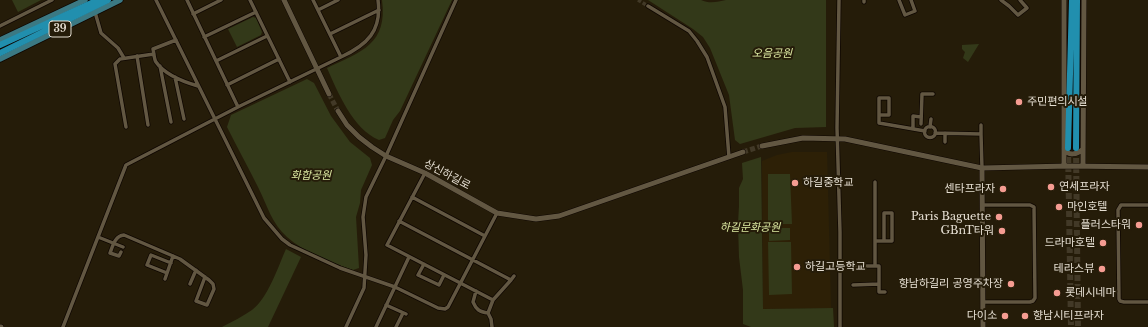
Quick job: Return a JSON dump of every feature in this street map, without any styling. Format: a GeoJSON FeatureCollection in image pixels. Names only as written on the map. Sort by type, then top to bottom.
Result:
{"type":"FeatureCollection","features":[{"type":"Feature","properties":{"kind":"highway","name":"39"},"geometry":{"type":"LineString","coordinates":[[0,45],[98,0]]}},
{"type":"Feature","properties":{"kind":"highway","name":"39"},"geometry":{"type":"LineString","coordinates":[[0,53],[108,0]]}},
{"type":"Feature","properties":{"kind":"highway"},"geometry":{"type":"LineString","coordinates":[[1066,148],[1072,0]]}},
{"type":"Feature","properties":{"kind":"highway"},"geometry":{"type":"LineString","coordinates":[[1076,148],[1077,0]]}},
{"type":"Feature","properties":{"kind":"main road","name":"39"},"geometry":{"type":"LineString","coordinates":[[0,40],[85,0]]}},
{"type":"Feature","properties":{"kind":"main road","name":"39"},"geometry":{"type":"LineString","coordinates":[[0,58],[120,0]]}},
{"type":"Feature","properties":{"kind":"street"},"geometry":{"type":"LineString","coordinates":[[0,26],[52,0]]}},
{"type":"Feature","properties":{"kind":"street"},"geometry":{"type":"LineString","coordinates":[[156,0],[264,218],[282,239],[313,257],[395,287],[438,308],[444,309],[448,307],[497,213],[536,219],[547,219],[743,152]]}},
{"type":"Feature","properties":{"kind":"street"},"geometry":{"type":"LineString","coordinates":[[187,0],[238,107]]}},
{"type":"Feature","properties":{"kind":"street"},"geometry":{"type":"LineString","coordinates":[[193,14],[221,0]]}},
{"type":"Feature","properties":{"kind":"street"},"geometry":{"type":"LineString","coordinates":[[250,0],[290,82]]}},
{"type":"Feature","properties":{"kind":"street"},"geometry":{"type":"LineString","coordinates":[[284,0],[329,94]]}},
{"type":"Feature","properties":{"kind":"street"},"geometry":{"type":"LineString","coordinates":[[313,0],[341,57]]}},
{"type":"Feature","properties":{"kind":"street"},"geometry":{"type":"LineString","coordinates":[[318,10],[338,0]]}},
{"type":"Feature","properties":{"kind":"street"},"geometry":{"type":"LineString","coordinates":[[63,327],[126,165],[238,107],[359,48],[370,38],[377,24],[379,10],[378,0]]}},
{"type":"Feature","properties":{"kind":"street"},"geometry":{"type":"LineString","coordinates":[[346,327],[364,288],[366,255],[363,217],[366,197],[456,0]]}},
{"type":"Feature","properties":{"kind":"street"},"geometry":{"type":"LineString","coordinates":[[839,0],[838,139],[840,327]]}},
{"type":"Feature","properties":{"kind":"street"},"geometry":{"type":"LineString","coordinates":[[899,0],[905,15],[916,12],[911,0]]}},
{"type":"Feature","properties":{"kind":"street"},"geometry":{"type":"LineString","coordinates":[[1000,0],[1018,15],[1028,9],[1020,0]]}},
{"type":"Feature","properties":{"kind":"street"},"geometry":{"type":"LineString","coordinates":[[1064,0],[1066,148],[1064,166]]}},
{"type":"Feature","properties":{"kind":"street"},"geometry":{"type":"LineString","coordinates":[[1083,166],[1084,0]]}},
{"type":"Feature","properties":{"kind":"street"},"geometry":{"type":"LineString","coordinates":[[648,6],[689,31],[707,56],[725,107],[729,157]]}},
{"type":"Feature","properties":{"kind":"street"},"geometry":{"type":"LineString","coordinates":[[330,34],[379,10]]}},
{"type":"Feature","properties":{"kind":"street"},"geometry":{"type":"LineString","coordinates":[[95,12],[101,33],[118,48],[124,58]]}},
{"type":"Feature","properties":{"kind":"street"},"geometry":{"type":"LineString","coordinates":[[204,36],[256,12]]}},
{"type":"Feature","properties":{"kind":"street"},"geometry":{"type":"LineString","coordinates":[[216,61],[268,36]]}},
{"type":"Feature","properties":{"kind":"street"},"geometry":{"type":"LineString","coordinates":[[176,40],[153,50],[156,61],[160,66],[175,77],[184,82],[198,86]]}},
{"type":"Feature","properties":{"kind":"street"},"geometry":{"type":"LineString","coordinates":[[126,127],[115,64],[120,59],[154,54]]}},
{"type":"Feature","properties":{"kind":"street"},"geometry":{"type":"LineString","coordinates":[[137,56],[148,125]]}},
{"type":"Feature","properties":{"kind":"street"},"geometry":{"type":"LineString","coordinates":[[227,84],[279,60]]}},
{"type":"Feature","properties":{"kind":"street"},"geometry":{"type":"LineString","coordinates":[[160,66],[171,122]]}},
{"type":"Feature","properties":{"kind":"street"},"geometry":{"type":"LineString","coordinates":[[175,77],[184,119]]}},
{"type":"Feature","properties":{"kind":"street"},"geometry":{"type":"LineString","coordinates":[[921,124],[922,94],[933,94]]}},
{"type":"Feature","properties":{"kind":"street"},"geometry":{"type":"LineString","coordinates":[[879,115],[889,115],[888,98],[879,98],[879,115],[879,123],[925,131]]}},
{"type":"Feature","properties":{"kind":"street","name":"상신하길로"},"geometry":{"type":"LineString","coordinates":[[338,111],[347,125],[359,137],[386,156],[425,173],[497,213]]}},
{"type":"Feature","properties":{"kind":"street"},"geometry":{"type":"LineString","coordinates":[[913,129],[913,116],[921,117]]}},
{"type":"Feature","properties":{"kind":"street"},"geometry":{"type":"LineString","coordinates":[[925,131],[930,127],[931,119]]}},
{"type":"Feature","properties":{"kind":"street"},"geometry":{"type":"LineString","coordinates":[[981,125],[983,205],[983,327]]}},
{"type":"Feature","properties":{"kind":"street"},"geometry":{"type":"LineString","coordinates":[[930,127],[934,128],[936,133]]}},
{"type":"Feature","properties":{"kind":"street"},"geometry":{"type":"LineString","coordinates":[[925,131],[926,135],[930,138],[936,133],[981,134]]}},
{"type":"Feature","properties":{"kind":"street"},"geometry":{"type":"LineString","coordinates":[[945,133],[945,142]]}},
{"type":"Feature","properties":{"kind":"street"},"geometry":{"type":"LineString","coordinates":[[762,146],[803,138],[846,139],[982,168],[1064,166],[1148,167]]}},
{"type":"Feature","properties":{"kind":"street"},"geometry":{"type":"LineString","coordinates":[[1066,148],[1066,152],[1072,154],[1079,153],[1083,149]]}},
{"type":"Feature","properties":{"kind":"street"},"geometry":{"type":"LineString","coordinates":[[425,173],[386,245],[493,300]]}},
{"type":"Feature","properties":{"kind":"street"},"geometry":{"type":"LineString","coordinates":[[875,182],[875,266]]}},
{"type":"Feature","properties":{"kind":"street"},"geometry":{"type":"LineString","coordinates":[[412,197],[485,236]]}},
{"type":"Feature","properties":{"kind":"street"},"geometry":{"type":"LineString","coordinates":[[875,203],[881,203]]}},
{"type":"Feature","properties":{"kind":"street"},"geometry":{"type":"LineString","coordinates":[[983,205],[1030,205],[1034,207],[1035,298],[1030,302],[983,302]]}},
{"type":"Feature","properties":{"kind":"street"},"geometry":{"type":"LineString","coordinates":[[1148,205],[1121,205],[1118,210],[1119,299],[1120,301],[1124,302],[1148,302]]}},
{"type":"Feature","properties":{"kind":"street"},"geometry":{"type":"LineString","coordinates":[[875,241],[884,241],[892,241],[892,213],[884,213],[884,241]]}},
{"type":"Feature","properties":{"kind":"street"},"geometry":{"type":"LineString","coordinates":[[399,221],[473,260],[512,278],[493,300],[488,313],[491,319],[492,327]]}},
{"type":"Feature","properties":{"kind":"street"},"geometry":{"type":"LineString","coordinates":[[120,252],[119,256],[110,253],[119,236],[124,235],[174,256],[196,270],[205,277],[213,284],[214,289],[208,305],[196,301],[205,277]]}},
{"type":"Feature","properties":{"kind":"street"},"geometry":{"type":"LineString","coordinates":[[98,237],[123,247]]}},
{"type":"Feature","properties":{"kind":"street"},"geometry":{"type":"LineString","coordinates":[[167,273],[147,266],[151,255],[171,263]]}},
{"type":"Feature","properties":{"kind":"street"},"geometry":{"type":"LineString","coordinates":[[165,279],[174,256]]}},
{"type":"Feature","properties":{"kind":"street"},"geometry":{"type":"LineString","coordinates":[[376,327],[409,257]]}},
{"type":"Feature","properties":{"kind":"street"},"geometry":{"type":"LineString","coordinates":[[424,264],[418,275],[439,285],[444,274]]}},
{"type":"Feature","properties":{"kind":"street"},"geometry":{"type":"LineString","coordinates":[[840,266],[879,266],[879,292],[884,292]]}},
{"type":"Feature","properties":{"kind":"street"},"geometry":{"type":"LineString","coordinates":[[190,284],[196,270]]}},
{"type":"Feature","properties":{"kind":"street"},"geometry":{"type":"LineString","coordinates":[[853,284],[879,284]]}},
{"type":"Feature","properties":{"kind":"street"},"geometry":{"type":"LineString","coordinates":[[476,291],[473,302],[476,309],[482,313],[488,313]]}},
{"type":"Feature","properties":{"kind":"street"},"geometry":{"type":"LineString","coordinates":[[386,305],[404,314],[396,327]]}},
{"type":"Feature","properties":{"kind":"shaded area"},"geometry":{"type":"Polygon","coordinates":[[[792,152],[827,152],[831,308],[763,309],[762,161],[777,155],[792,152]]]}},
{"type":"Feature","properties":{"kind":"green space"},"geometry":{"type":"Polygon","coordinates":[[[12,0],[41,0],[18,12],[12,0]]]}},
{"type":"Feature","properties":{"kind":"green space"},"geometry":{"type":"Polygon","coordinates":[[[382,0],[452,0],[400,111],[393,120],[385,138],[379,140],[361,128],[354,119],[341,99],[327,68],[361,51],[376,37],[381,27],[383,15],[382,0]]]}},
{"type":"Feature","properties":{"kind":"green space","name":"오음공원"},"geometry":{"type":"Polygon","coordinates":[[[648,0],[701,0],[717,2],[726,0],[826,0],[826,127],[795,128],[740,144],[735,140],[729,95],[710,48],[703,37],[648,0]]]}},
{"type":"Feature","properties":{"kind":"green space"},"geometry":{"type":"Polygon","coordinates":[[[253,17],[256,18],[262,32],[261,35],[237,47],[228,29],[253,17]]]}},
{"type":"Feature","properties":{"kind":"green space"},"geometry":{"type":"Polygon","coordinates":[[[979,44],[968,62],[963,58],[965,52],[962,49],[962,45],[979,44]]]}},
{"type":"Feature","properties":{"kind":"green space","name":"화합공원"},"geometry":{"type":"Polygon","coordinates":[[[307,79],[314,83],[331,116],[350,142],[370,158],[372,165],[361,190],[360,203],[356,217],[359,268],[353,270],[302,248],[282,232],[270,214],[258,187],[227,127],[231,115],[307,79]]]}},
{"type":"Feature","properties":{"kind":"green space","name":"하길문화공원"},"geometry":{"type":"Polygon","coordinates":[[[761,157],[763,309],[833,308],[834,327],[751,327],[743,324],[743,290],[739,257],[738,224],[739,188],[743,179],[742,163],[761,157]]]}},
{"type":"Feature","properties":{"kind":"green space"},"geometry":{"type":"Polygon","coordinates":[[[768,174],[790,174],[792,224],[768,224],[768,174]]]}},
{"type":"Feature","properties":{"kind":"green space"},"geometry":{"type":"Polygon","coordinates":[[[769,228],[790,228],[790,240],[769,241],[769,228]]]}},
{"type":"Feature","properties":{"kind":"green space"},"geometry":{"type":"Polygon","coordinates":[[[768,242],[791,242],[792,294],[769,295],[768,242]]]}},
{"type":"Feature","properties":{"kind":"green space"},"geometry":{"type":"Polygon","coordinates":[[[286,249],[301,257],[268,327],[222,327],[249,312],[258,305],[272,282],[286,249]]]}},
{"type":"Feature","properties":{"kind":"tunnel"},"geometry":{"type":"LineString","coordinates":[[638,0],[648,6]]}},
{"type":"Feature","properties":{"kind":"tunnel"},"geometry":{"type":"LineString","coordinates":[[329,94],[338,111]]}},
{"type":"Feature","properties":{"kind":"tunnel"},"geometry":{"type":"LineString","coordinates":[[743,152],[762,146]]}},
{"type":"Feature","properties":{"kind":"tunnel"},"geometry":{"type":"LineString","coordinates":[[1068,148],[1071,327]]}},
{"type":"Feature","properties":{"kind":"tunnel"},"geometry":{"type":"LineString","coordinates":[[1076,149],[1078,327]]}},
{"type":"Feature","properties":{"kind":"place","name":"주민편의시설"},"geometry":{"type":"Point","coordinates":[1019,102]}},
{"type":"Feature","properties":{"kind":"place","name":"하길중학교"},"geometry":{"type":"Point","coordinates":[795,183]}},
{"type":"Feature","properties":{"kind":"place","name":"연세프라자"},"geometry":{"type":"Point","coordinates":[1051,187]}},
{"type":"Feature","properties":{"kind":"place","name":"센타프라자"},"geometry":{"type":"Point","coordinates":[1003,189]}},
{"type":"Feature","properties":{"kind":"place","name":"마인호텔"},"geometry":{"type":"Point","coordinates":[1059,207]}},
{"type":"Feature","properties":{"kind":"place","name":"Paris Baguette"},"geometry":{"type":"Point","coordinates":[999,217]}},
{"type":"Feature","properties":{"kind":"place","name":"플러스타워"},"geometry":{"type":"Point","coordinates":[1139,225]}},
{"type":"Feature","properties":{"kind":"place","name":"GBnT타워"},"geometry":{"type":"Point","coordinates":[1002,231]}},
{"type":"Feature","properties":{"kind":"place","name":"드라마호텔"},"geometry":{"type":"Point","coordinates":[1103,243]}},
{"type":"Feature","properties":{"kind":"place","name":"하길고등학교"},"geometry":{"type":"Point","coordinates":[797,267]}},
{"type":"Feature","properties":{"kind":"place","name":"테라스뷰"},"geometry":{"type":"Point","coordinates":[1102,269]}},
{"type":"Feature","properties":{"kind":"place","name":"향남하길리 공영주차장"},"geometry":{"type":"Point","coordinates":[1011,284]}},
{"type":"Feature","properties":{"kind":"place","name":"롯데시네마"},"geometry":{"type":"Point","coordinates":[1057,293]}},
{"type":"Feature","properties":{"kind":"place","name":"다이소"},"geometry":{"type":"Point","coordinates":[1005,316]}},
{"type":"Feature","properties":{"kind":"place","name":"향남시티프라자"},"geometry":{"type":"Point","coordinates":[1025,316]}}]}
